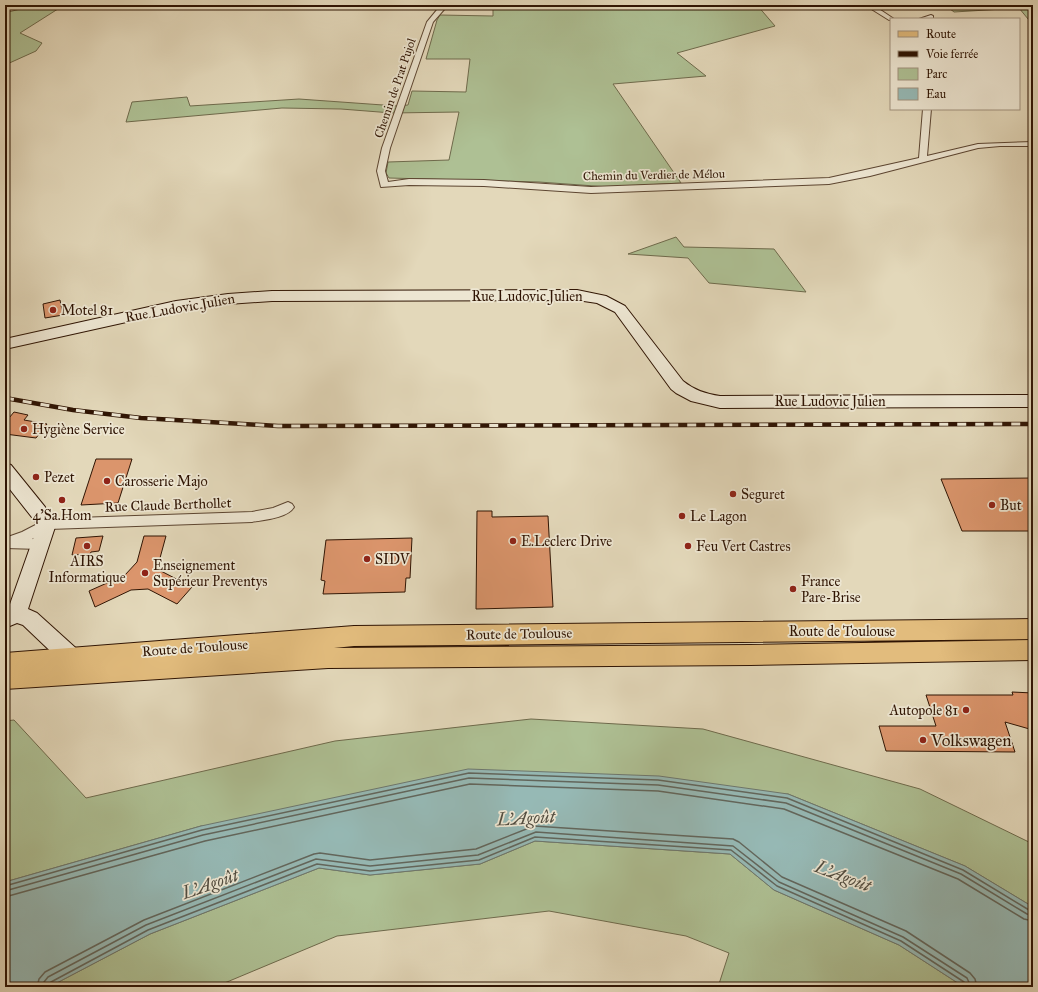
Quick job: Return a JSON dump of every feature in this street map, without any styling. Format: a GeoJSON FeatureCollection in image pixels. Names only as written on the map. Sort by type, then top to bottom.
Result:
{"type":"FeatureCollection","features":[{"type":"Feature","properties":{"kind":"main road","name":"Rue Ludovic Julien"},"geometry":{"type":"LineString","coordinates":[[5,344],[176,306],[228,299],[272,296],[577,295],[601,299],[620,310],[677,385],[690,395],[708,401],[1033,401]]}},
{"type":"Feature","properties":{"kind":"main road"},"geometry":{"type":"LineString","coordinates":[[5,470],[47,524],[11,616],[30,619],[72,658]]}},
{"type":"Feature","properties":{"kind":"main road","name":"Route de Toulouse"},"geometry":{"type":"LineString","coordinates":[[5,663],[354,636],[1033,629]]}},
{"type":"Feature","properties":{"kind":"main road","name":"Route de Toulouse"},"geometry":{"type":"LineString","coordinates":[[5,678],[328,658],[742,655],[1033,650]]}},
{"type":"Feature","properties":{"kind":"street","name":"Chemin de Prat Pujol"},"geometry":{"type":"LineString","coordinates":[[384,184],[381,171],[386,148],[430,22],[445,5]]}},
{"type":"Feature","properties":{"kind":"street"},"geometry":{"type":"LineString","coordinates":[[868,5],[890,18]]}},
{"type":"Feature","properties":{"kind":"street"},"geometry":{"type":"LineString","coordinates":[[926,18],[930,17]]}},
{"type":"Feature","properties":{"kind":"street"},"geometry":{"type":"LineString","coordinates":[[923,160],[927,110]]}},
{"type":"Feature","properties":{"kind":"street","name":"Chemin du Verdier de Mélou"},"geometry":{"type":"LineString","coordinates":[[384,184],[409,182],[498,184],[597,190],[798,183],[849,178],[988,144],[1033,144]]}},
{"type":"Feature","properties":{"kind":"street","name":"Rue Claude Berthollet"},"geometry":{"type":"LineString","coordinates":[[47,524],[252,517],[276,513],[288,507]]}},
{"type":"Feature","properties":{"kind":"street"},"geometry":{"type":"LineString","coordinates":[[5,543],[26,536],[47,524]]}},
{"type":"Feature","properties":{"kind":"street"},"geometry":{"type":"LineString","coordinates":[[5,543],[40,544]]}},
{"type":"Feature","properties":{"kind":"green space"},"geometry":{"type":"Polygon","coordinates":[[[35,5],[56,5],[61,7],[20,33],[42,43],[36,51],[5,65],[5,13],[35,5]]]}},
{"type":"Feature","properties":{"kind":"green space"},"geometry":{"type":"Polygon","coordinates":[[[493,5],[757,5],[775,26],[677,53],[706,76],[613,84],[681,183],[609,187],[539,182],[389,178],[386,173],[388,162],[449,160],[459,112],[392,113],[341,109],[282,108],[126,122],[132,102],[187,97],[190,106],[299,99],[397,106],[408,105],[412,91],[466,92],[470,59],[426,59],[437,20],[440,15],[493,16],[493,5]]]}},
{"type":"Feature","properties":{"kind":"green space"},"geometry":{"type":"Polygon","coordinates":[[[945,5],[1033,5],[1033,25],[1019,8],[954,12],[945,5]]]}},
{"type":"Feature","properties":{"kind":"green space"},"geometry":{"type":"Polygon","coordinates":[[[676,237],[684,247],[774,249],[806,292],[709,283],[688,258],[628,254],[676,237]]]}},
{"type":"Feature","properties":{"kind":"green space"},"geometry":{"type":"Polygon","coordinates":[[[531,719],[703,729],[920,789],[1033,844],[1033,907],[965,866],[788,794],[201,826],[5,882],[5,721],[14,720],[86,798],[335,741],[531,719]]]}},
{"type":"Feature","properties":{"kind":"green space"},"geometry":{"type":"Polygon","coordinates":[[[535,841],[730,854],[774,890],[899,945],[964,987],[718,987],[729,953],[686,936],[549,911],[337,936],[215,987],[49,987],[150,934],[319,868],[370,875],[480,864],[535,841]]]}},
{"type":"Feature","properties":{"kind":"water","name":"L'Agoût"},"geometry":{"type":"Polygon","coordinates":[[[468,769],[659,776],[788,794],[965,866],[1033,907],[1033,987],[964,987],[899,945],[774,890],[730,854],[535,841],[480,864],[370,875],[319,868],[150,934],[49,987],[5,987],[5,882],[201,826],[468,769]]]}},
{"type":"Feature","properties":{"kind":"building","name":"Motel 81"},"geometry":{"type":"Polygon","coordinates":[[[60,300],[63,315],[45,318],[43,304],[60,300]]]}},
{"type":"Feature","properties":{"kind":"building","name":"Hygiène Service"},"geometry":{"type":"Polygon","coordinates":[[[14,412],[28,415],[24,420],[47,424],[36,438],[5,434],[5,417],[9,418],[14,412]]]}},
{"type":"Feature","properties":{"kind":"building","name":"Carosserie Majo"},"geometry":{"type":"Polygon","coordinates":[[[96,459],[132,459],[118,503],[81,505],[96,459]]]}},
{"type":"Feature","properties":{"kind":"building","name":"But"},"geometry":{"type":"Polygon","coordinates":[[[1033,478],[1033,531],[962,531],[941,479],[1033,478]]]}},
{"type":"Feature","properties":{"kind":"building","name":"E.Leclerc Drive"},"geometry":{"type":"Polygon","coordinates":[[[477,511],[492,511],[492,517],[548,516],[553,607],[476,609],[477,511]]]}},
{"type":"Feature","properties":{"kind":"building","name":"AIRS Informatique"},"geometry":{"type":"Polygon","coordinates":[[[103,536],[99,551],[91,552],[90,554],[72,555],[76,538],[103,536]]]}},
{"type":"Feature","properties":{"kind":"building","name":"Enseignement Supérieur Preventys"},"geometry":{"type":"Polygon","coordinates":[[[144,536],[166,536],[157,569],[192,587],[177,604],[148,589],[131,590],[95,607],[89,591],[125,575],[137,562],[144,536]]]}},
{"type":"Feature","properties":{"kind":"building","name":"SIDV"},"geometry":{"type":"Polygon","coordinates":[[[412,538],[410,578],[406,578],[405,592],[323,594],[325,581],[321,580],[326,540],[412,538]]]}},
{"type":"Feature","properties":{"kind":"building","name":"Autopole 81"},"geometry":{"type":"Polygon","coordinates":[[[1012,692],[1033,693],[1033,730],[1005,722],[1015,752],[886,751],[879,726],[936,726],[926,695],[1013,695],[1012,692]]]}},
{"type":"Feature","properties":{"kind":"railway"},"geometry":{"type":"LineString","coordinates":[[5,398],[73,410],[141,418],[278,426],[1033,424]]}},
{"type":"Feature","properties":{"kind":"place","name":"Motel 81"},"geometry":{"type":"Point","coordinates":[53,310]}},
{"type":"Feature","properties":{"kind":"place","name":"Hygiène Service"},"geometry":{"type":"Point","coordinates":[24,429]}},
{"type":"Feature","properties":{"kind":"place","name":"Pezet"},"geometry":{"type":"Point","coordinates":[36,477]}},
{"type":"Feature","properties":{"kind":"place","name":"Carosserie Majo"},"geometry":{"type":"Point","coordinates":[107,481]}},
{"type":"Feature","properties":{"kind":"place","name":"Seguret"},"geometry":{"type":"Point","coordinates":[733,494]}},
{"type":"Feature","properties":{"kind":"place","name":"4'Sa.Hom"},"geometry":{"type":"Point","coordinates":[62,500]}},
{"type":"Feature","properties":{"kind":"place","name":"But"},"geometry":{"type":"Point","coordinates":[992,505]}},
{"type":"Feature","properties":{"kind":"place","name":"Le Lagon"},"geometry":{"type":"Point","coordinates":[682,516]}},
{"type":"Feature","properties":{"kind":"place","name":"E.Leclerc Drive"},"geometry":{"type":"Point","coordinates":[513,541]}},
{"type":"Feature","properties":{"kind":"place","name":"AIRS Informatique"},"geometry":{"type":"Point","coordinates":[87,546]}},
{"type":"Feature","properties":{"kind":"place","name":"Feu Vert Castres"},"geometry":{"type":"Point","coordinates":[688,546]}},
{"type":"Feature","properties":{"kind":"place","name":"SIDV"},"geometry":{"type":"Point","coordinates":[367,559]}},
{"type":"Feature","properties":{"kind":"place","name":"Enseignement Supérieur Preventys"},"geometry":{"type":"Point","coordinates":[145,573]}},
{"type":"Feature","properties":{"kind":"place","name":"France Pare-Brise"},"geometry":{"type":"Point","coordinates":[793,589]}},
{"type":"Feature","properties":{"kind":"place","name":"Autopole 81"},"geometry":{"type":"Point","coordinates":[966,710]}},
{"type":"Feature","properties":{"kind":"place","name":"Volkswagen"},"geometry":{"type":"Point","coordinates":[923,740]}}]}
